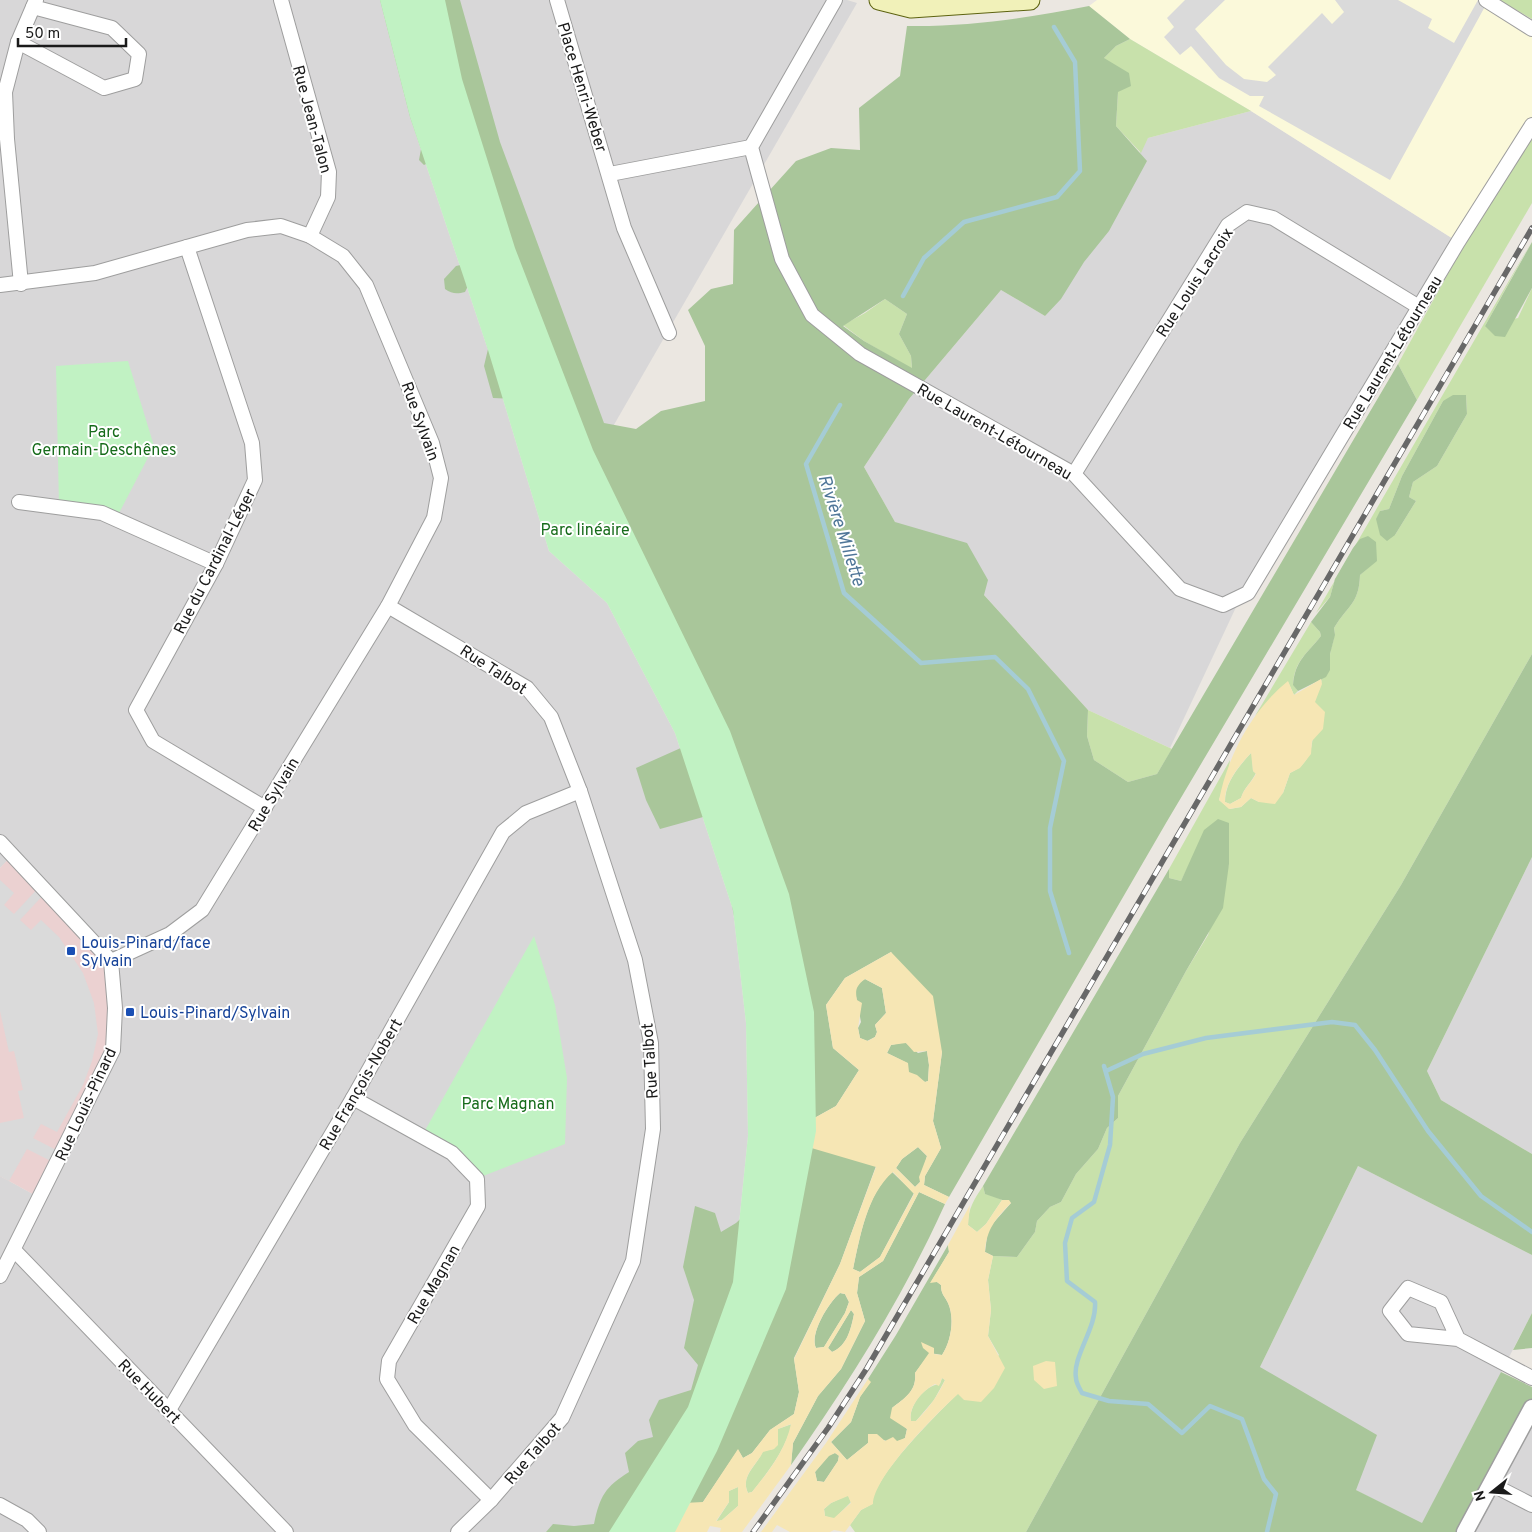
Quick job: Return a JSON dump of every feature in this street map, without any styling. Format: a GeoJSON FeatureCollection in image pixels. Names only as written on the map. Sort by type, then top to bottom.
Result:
{"type":"FeatureCollection","features":[{"type":"Feature","properties":{"kind":"main road"},"geometry":{"type":"LineString","coordinates":[[878,0],[911,8],[1030,0]]}},
{"type":"Feature","properties":{"kind":"street","name":"Rue Jean-Talon"},"geometry":{"type":"LineString","coordinates":[[281,0],[329,172],[328,197],[310,236]]}},
{"type":"Feature","properties":{"kind":"street","name":"Place Henri-Weber"},"geometry":{"type":"LineString","coordinates":[[557,0],[610,174],[624,228],[669,333]]}},
{"type":"Feature","properties":{"kind":"street"},"geometry":{"type":"LineString","coordinates":[[751,147],[835,0]]}},
{"type":"Feature","properties":{"kind":"street"},"geometry":{"type":"LineString","coordinates":[[1486,0],[1532,29]]}},
{"type":"Feature","properties":{"kind":"street"},"geometry":{"type":"LineString","coordinates":[[18,42],[104,88],[135,79],[139,54],[112,28],[34,3],[18,42],[5,92],[7,138],[21,284]]}},
{"type":"Feature","properties":{"kind":"street","name":"Rue Laurent-Létourneau"},"geometry":{"type":"LineString","coordinates":[[751,147],[782,259],[812,315],[860,354],[1074,474],[1180,589],[1223,605],[1248,593],[1532,125]]}},
{"type":"Feature","properties":{"kind":"street","name":"Place Henri-Weber"},"geometry":{"type":"LineString","coordinates":[[610,174],[751,147]]}},
{"type":"Feature","properties":{"kind":"street","name":"Rue Louis Lacroix"},"geometry":{"type":"LineString","coordinates":[[1074,474],[1228,226],[1247,212],[1273,218],[1420,307]]}},
{"type":"Feature","properties":{"kind":"street","name":"Rue Sylvain"},"geometry":{"type":"LineString","coordinates":[[0,285],[21,284],[95,273],[247,230],[281,226],[310,236],[343,256],[366,285],[432,443],[441,478],[434,518],[388,606],[202,910],[170,934],[111,961]]}},
{"type":"Feature","properties":{"kind":"street","name":"Rue du Cardinal-Léger"},"geometry":{"type":"LineString","coordinates":[[187,247],[252,443],[255,480],[216,564],[136,710],[153,741],[265,808]]}},
{"type":"Feature","properties":{"kind":"street"},"geometry":{"type":"LineString","coordinates":[[19,502],[102,513],[216,564]]}},
{"type":"Feature","properties":{"kind":"street","name":"Rue Talbot"},"geometry":{"type":"LineString","coordinates":[[388,606],[527,688],[551,717],[580,791],[635,960],[651,1043],[652,1129],[633,1261],[562,1418],[492,1500],[458,1532]]}},
{"type":"Feature","properties":{"kind":"street","name":"Rue François-Nobert"},"geometry":{"type":"LineString","coordinates":[[169,1410],[353,1098],[503,832],[526,813],[580,791]]}},
{"type":"Feature","properties":{"kind":"street"},"geometry":{"type":"LineString","coordinates":[[0,842],[111,961]]}},
{"type":"Feature","properties":{"kind":"street","name":"Rue Louis-Pinard"},"geometry":{"type":"LineString","coordinates":[[0,1276],[113,1050],[115,1008],[111,961]]}},
{"type":"Feature","properties":{"kind":"street","name":"Rue Magnan"},"geometry":{"type":"LineString","coordinates":[[353,1098],[452,1153],[477,1179],[478,1206],[389,1361],[387,1379],[415,1425],[492,1500]]}},
{"type":"Feature","properties":{"kind":"street","name":"Rue Hubert"},"geometry":{"type":"LineString","coordinates":[[14,1250],[286,1532]]}},
{"type":"Feature","properties":{"kind":"street"},"geometry":{"type":"LineString","coordinates":[[1458,1339],[1441,1302],[1408,1288],[1390,1311],[1408,1334],[1458,1339],[1532,1378]]}},
{"type":"Feature","properties":{"kind":"street"},"geometry":{"type":"LineString","coordinates":[[1465,1532],[1532,1408]]}},
{"type":"Feature","properties":{"kind":"street"},"geometry":{"type":"LineString","coordinates":[[1491,1484],[1532,1505]]}},
{"type":"Feature","properties":{"kind":"street"},"geometry":{"type":"LineString","coordinates":[[0,1505],[27,1520],[39,1532]]}},
{"type":"Feature","properties":{"kind":"shaded area"},"geometry":{"type":"Polygon","coordinates":[[[0,0],[380,0],[410,117],[488,350],[549,551],[607,603],[675,733],[733,910],[746,1023],[748,1136],[733,1282],[688,1407],[609,1532],[0,1532],[0,1176],[40,1198],[12,856],[0,868],[0,0]]]}},
{"type":"Feature","properties":{"kind":"shaded area"},"geometry":{"type":"Polygon","coordinates":[[[445,0],[847,0],[857,3],[596,456],[445,0]]]}},
{"type":"Feature","properties":{"kind":"shaded area"},"geometry":{"type":"Polygon","coordinates":[[[1097,0],[1486,0],[1532,29],[1532,125],[1458,242],[1251,111],[1130,39],[1089,6],[1097,0]]]}},
{"type":"Feature","properties":{"kind":"shaded area"},"geometry":{"type":"Polygon","coordinates":[[[1185,0],[1225,0],[1195,29],[1226,65],[1244,79],[1267,82],[1276,75],[1268,67],[1322,13],[1332,24],[1344,12],[1335,0],[1398,0],[1432,19],[1428,28],[1454,43],[1478,0],[1488,1],[1390,180],[1259,106],[1264,96],[1250,96],[1219,78],[1191,46],[1180,55],[1164,37],[1174,27],[1167,18],[1185,0]]]}},
{"type":"Feature","properties":{"kind":"shaded area"},"geometry":{"type":"Polygon","coordinates":[[[1251,111],[1458,242],[1245,588],[1170,748],[1088,710],[968,577],[895,522],[864,467],[909,399],[1001,290],[1045,316],[1148,138],[1251,111]]]}},
{"type":"Feature","properties":{"kind":"shaded area"},"geometry":{"type":"Polygon","coordinates":[[[12,855],[111,961],[113,1050],[40,1198],[0,1176],[0,868],[12,855]]]}},
{"type":"Feature","properties":{"kind":"shaded area"},"geometry":{"type":"Polygon","coordinates":[[[1532,857],[1532,1154],[1441,1100],[1427,1071],[1532,857]]]}},
{"type":"Feature","properties":{"kind":"shaded area"},"geometry":{"type":"Polygon","coordinates":[[[0,880],[14,893],[4,905],[14,914],[40,886],[46,892],[20,920],[31,930],[41,920],[59,937],[83,973],[94,1003],[98,1034],[92,1061],[83,1085],[57,1132],[41,1124],[33,1138],[62,1153],[57,1164],[27,1149],[9,1181],[0,1176],[0,1123],[24,1118],[18,1091],[23,1090],[14,1051],[9,1052],[0,1011],[0,880]]]}},
{"type":"Feature","properties":{"kind":"shaded area"},"geometry":{"type":"Polygon","coordinates":[[[1358,1166],[1532,1255],[1532,1313],[1422,1524],[1356,1490],[1260,1367],[1358,1166]]]}},
{"type":"Feature","properties":{"kind":"shaded area"},"geometry":{"type":"Polygon","coordinates":[[[1532,1402],[1532,1532],[1459,1532],[1532,1402]]]}},
{"type":"Feature","properties":{"kind":"green space"},"geometry":{"type":"Polygon","coordinates":[[[380,0],[460,0],[500,142],[604,423],[636,429],[661,411],[705,401],[705,346],[688,310],[711,289],[733,284],[734,230],[796,161],[831,148],[860,150],[859,108],[900,76],[907,26],[953,25],[998,21],[1089,6],[1130,39],[1116,46],[1104,58],[1129,73],[1131,86],[1118,92],[1116,126],[1147,161],[1109,231],[1084,262],[1061,299],[1045,316],[1001,290],[909,399],[864,467],[895,522],[967,543],[988,580],[984,595],[1088,710],[1087,736],[1094,760],[1128,782],[1157,774],[1398,364],[1417,400],[1166,823],[949,1197],[924,1185],[925,1176],[941,1148],[933,1121],[942,1052],[891,952],[845,978],[826,1005],[833,1048],[859,1070],[836,1106],[809,1121],[876,1166],[840,1264],[794,1358],[799,1392],[794,1414],[770,1430],[752,1453],[743,1458],[738,1450],[703,1502],[662,1532],[546,1532],[553,1524],[574,1526],[594,1524],[601,1499],[605,1493],[614,1483],[629,1472],[625,1453],[638,1441],[653,1437],[649,1420],[659,1400],[691,1390],[698,1365],[684,1348],[694,1300],[683,1267],[695,1206],[715,1213],[721,1232],[736,1223],[764,1197],[755,1023],[714,814],[660,829],[646,800],[636,768],[683,747],[534,400],[493,398],[484,366],[488,349],[430,162],[424,165],[419,160],[421,149],[410,117],[380,0]],[[885,299],[843,326],[864,341],[912,368],[911,356],[899,334],[907,314],[885,299]]]}},
{"type":"Feature","properties":{"kind":"green space","name":"Parc linéaire"},"geometry":{"type":"Polygon","coordinates":[[[380,0],[445,0],[462,79],[515,248],[593,450],[730,731],[789,894],[814,1012],[816,1131],[786,1289],[717,1451],[675,1532],[609,1532],[688,1407],[733,1282],[748,1136],[746,1023],[733,910],[675,733],[607,603],[549,551],[488,350],[410,117],[380,0]]]}},
{"type":"Feature","properties":{"kind":"green space"},"geometry":{"type":"Polygon","coordinates":[[[1499,0],[1532,0],[1532,19],[1499,0]]]}},
{"type":"Feature","properties":{"kind":"green space"},"geometry":{"type":"Polygon","coordinates":[[[1130,39],[1251,111],[1148,138],[1141,153],[1116,126],[1118,92],[1104,58],[1116,46],[1130,39]]]}},
{"type":"Feature","properties":{"kind":"green space"},"geometry":{"type":"Polygon","coordinates":[[[1532,138],[1532,203],[1417,400],[1398,364],[1461,250],[1532,138]]]}},
{"type":"Feature","properties":{"kind":"green space"},"geometry":{"type":"Polygon","coordinates":[[[1532,241],[1485,326],[1518,318],[1532,288],[1532,654],[1401,885],[1240,1143],[1026,1532],[855,1532],[850,1525],[861,1510],[872,1504],[877,1488],[906,1448],[999,1355],[988,1336],[991,1310],[988,1280],[993,1256],[1017,1257],[1035,1232],[1037,1221],[1050,1207],[1061,1202],[1076,1174],[1098,1149],[1107,1128],[1118,1118],[1118,1096],[1186,971],[1208,935],[1229,864],[1229,823],[1191,861],[1181,881],[1169,878],[1169,869],[1230,760],[1229,770],[1219,800],[1230,809],[1241,807],[1251,798],[1259,802],[1283,793],[1290,773],[1300,767],[1306,760],[1312,742],[1315,701],[1321,679],[1328,672],[1334,628],[1355,598],[1360,575],[1377,560],[1340,574],[1337,577],[1532,241]],[[1466,395],[1443,401],[1402,476],[1389,509],[1380,511],[1395,535],[1416,501],[1409,497],[1413,482],[1437,466],[1467,414],[1466,395]]]}},
{"type":"Feature","properties":{"kind":"green space"},"geometry":{"type":"Polygon","coordinates":[[[1532,242],[1532,288],[1505,337],[1495,336],[1485,326],[1532,242]]]}},
{"type":"Feature","properties":{"kind":"green space"},"geometry":{"type":"Polygon","coordinates":[[[465,264],[467,288],[465,292],[455,293],[445,289],[444,279],[456,266],[465,264]]]}},
{"type":"Feature","properties":{"kind":"green space"},"geometry":{"type":"Polygon","coordinates":[[[885,299],[907,314],[899,334],[911,356],[912,369],[864,341],[843,325],[885,299]]]}},
{"type":"Feature","properties":{"kind":"green space","name":"Parc Germain-Deschênes"},"geometry":{"type":"Polygon","coordinates":[[[128,361],[154,446],[117,517],[59,506],[56,366],[128,361]]]}},
{"type":"Feature","properties":{"kind":"green space"},"geometry":{"type":"Polygon","coordinates":[[[1453,395],[1466,395],[1467,414],[1437,466],[1413,482],[1409,497],[1416,501],[1395,535],[1387,541],[1380,535],[1376,519],[1380,511],[1389,509],[1402,476],[1443,401],[1453,395]]]}},
{"type":"Feature","properties":{"kind":"green space"},"geometry":{"type":"Polygon","coordinates":[[[1368,536],[1376,542],[1377,561],[1360,575],[1355,598],[1334,628],[1335,635],[1330,654],[1330,670],[1326,677],[1298,691],[1293,685],[1296,669],[1302,658],[1321,636],[1320,632],[1311,622],[1330,597],[1335,579],[1353,548],[1360,539],[1368,536]]]}},
{"type":"Feature","properties":{"kind":"green space"},"geometry":{"type":"Polygon","coordinates":[[[1334,581],[1330,597],[1316,613],[1334,581]]]}},
{"type":"Feature","properties":{"kind":"green space"},"geometry":{"type":"Polygon","coordinates":[[[1311,622],[1320,632],[1321,636],[1302,658],[1296,669],[1293,684],[1298,691],[1294,695],[1288,682],[1255,716],[1311,622]]]}},
{"type":"Feature","properties":{"kind":"green space"},"geometry":{"type":"Polygon","coordinates":[[[1532,654],[1532,857],[1427,1071],[1441,1100],[1532,1154],[1532,1255],[1358,1166],[1260,1367],[1377,1435],[1356,1490],[1422,1523],[1501,1372],[1532,1387],[1532,1402],[1459,1532],[1026,1532],[1240,1143],[1401,885],[1532,654]]]}},
{"type":"Feature","properties":{"kind":"green space"},"geometry":{"type":"Polygon","coordinates":[[[1088,710],[1172,749],[1157,774],[1128,782],[1094,760],[1087,736],[1088,710]]]}},
{"type":"Feature","properties":{"kind":"green space"},"geometry":{"type":"Polygon","coordinates":[[[1252,752],[1253,771],[1256,773],[1241,798],[1230,804],[1225,802],[1230,781],[1252,752]]]}},
{"type":"Feature","properties":{"kind":"green space"},"geometry":{"type":"Polygon","coordinates":[[[1218,819],[1229,823],[1229,864],[1223,908],[1186,971],[1118,1096],[1118,1118],[1107,1128],[1098,1149],[1076,1174],[1061,1202],[1050,1207],[1037,1221],[1035,1232],[1017,1257],[993,1256],[985,1252],[988,1229],[1011,1203],[985,1194],[983,1186],[1169,869],[1169,878],[1181,881],[1204,830],[1218,819]]]}},
{"type":"Feature","properties":{"kind":"green space","name":"Parc Magnan"},"geometry":{"type":"Polygon","coordinates":[[[534,936],[555,1005],[567,1078],[565,1144],[478,1178],[423,1134],[534,936]]]}},
{"type":"Feature","properties":{"kind":"green space"},"geometry":{"type":"Polygon","coordinates":[[[865,979],[882,988],[886,1013],[875,1025],[877,1032],[875,1037],[867,1041],[860,1038],[858,1028],[861,1022],[855,991],[857,984],[865,979]]]}},
{"type":"Feature","properties":{"kind":"green space"},"geometry":{"type":"Polygon","coordinates":[[[906,1043],[918,1053],[927,1051],[929,1065],[928,1081],[925,1082],[908,1072],[907,1063],[887,1053],[891,1045],[906,1043]]]}},
{"type":"Feature","properties":{"kind":"green space"},"geometry":{"type":"Polygon","coordinates":[[[918,1147],[927,1156],[920,1182],[915,1187],[896,1168],[902,1159],[918,1147]]]}},
{"type":"Feature","properties":{"kind":"green space"},"geometry":{"type":"Polygon","coordinates":[[[892,1172],[914,1193],[880,1257],[860,1272],[853,1269],[866,1217],[876,1192],[892,1172]]]}},
{"type":"Feature","properties":{"kind":"green space"},"geometry":{"type":"Polygon","coordinates":[[[983,1186],[985,1194],[993,1195],[1002,1200],[986,1224],[977,1232],[968,1225],[968,1219],[972,1204],[983,1186]]]}},
{"type":"Feature","properties":{"kind":"green space"},"geometry":{"type":"Polygon","coordinates":[[[919,1192],[945,1204],[894,1305],[834,1402],[791,1465],[793,1443],[818,1396],[841,1369],[865,1321],[857,1293],[859,1277],[883,1261],[919,1192]]]}},
{"type":"Feature","properties":{"kind":"green space"},"geometry":{"type":"Polygon","coordinates":[[[948,1245],[949,1252],[931,1282],[937,1282],[941,1285],[942,1293],[948,1303],[952,1323],[950,1337],[942,1355],[930,1353],[915,1373],[914,1385],[909,1394],[892,1408],[899,1422],[907,1429],[905,1438],[891,1442],[868,1434],[868,1443],[847,1460],[831,1442],[851,1422],[860,1397],[870,1382],[868,1379],[948,1245]]]}},
{"type":"Feature","properties":{"kind":"green space"},"geometry":{"type":"Polygon","coordinates":[[[840,1293],[845,1294],[849,1302],[845,1313],[824,1347],[816,1348],[815,1335],[821,1319],[840,1293]]]}},
{"type":"Feature","properties":{"kind":"green space"},"geometry":{"type":"Polygon","coordinates":[[[851,1310],[854,1314],[848,1336],[841,1346],[832,1352],[828,1348],[851,1310]]]}},
{"type":"Feature","properties":{"kind":"green space"},"geometry":{"type":"Polygon","coordinates":[[[1532,1313],[1532,1348],[1513,1350],[1532,1313]]]}},
{"type":"Feature","properties":{"kind":"green space"},"geometry":{"type":"Polygon","coordinates":[[[942,1378],[945,1380],[934,1400],[916,1421],[911,1421],[912,1409],[919,1397],[929,1388],[940,1384],[942,1378]]]}},
{"type":"Feature","properties":{"kind":"green space"},"geometry":{"type":"Polygon","coordinates":[[[792,1424],[776,1460],[752,1492],[748,1493],[746,1487],[747,1476],[763,1451],[774,1449],[778,1429],[792,1424]]]}},
{"type":"Feature","properties":{"kind":"green space"},"geometry":{"type":"Polygon","coordinates":[[[835,1453],[839,1455],[838,1461],[824,1482],[817,1481],[815,1472],[829,1455],[835,1453]]]}},
{"type":"Feature","properties":{"kind":"green space"},"geometry":{"type":"Polygon","coordinates":[[[738,1487],[738,1506],[722,1520],[716,1522],[729,1502],[729,1491],[738,1487]]]}},
{"type":"Feature","properties":{"kind":"green space"},"geometry":{"type":"Polygon","coordinates":[[[848,1495],[851,1502],[834,1519],[825,1516],[824,1509],[831,1503],[848,1495]]]}},
{"type":"Feature","properties":{"kind":"sand"},"geometry":{"type":"Polygon","coordinates":[[[1321,679],[1322,684],[1315,702],[1325,712],[1323,729],[1312,741],[1311,754],[1300,768],[1290,773],[1283,793],[1275,804],[1259,802],[1251,798],[1241,807],[1229,809],[1219,800],[1229,766],[1243,734],[1263,706],[1288,681],[1294,695],[1321,679]],[[1251,753],[1237,769],[1230,782],[1225,795],[1225,802],[1230,804],[1241,798],[1256,774],[1253,771],[1251,753]]]}},
{"type":"Feature","properties":{"kind":"sand"},"geometry":{"type":"Polygon","coordinates":[[[891,952],[933,996],[942,1052],[933,1121],[941,1148],[925,1176],[924,1185],[949,1197],[945,1204],[919,1192],[883,1261],[859,1277],[857,1293],[865,1321],[841,1369],[818,1396],[793,1443],[791,1465],[742,1532],[720,1532],[721,1528],[710,1526],[707,1532],[662,1532],[684,1503],[703,1502],[738,1449],[743,1458],[752,1453],[770,1430],[794,1414],[799,1392],[794,1359],[840,1264],[876,1167],[808,1147],[809,1121],[836,1106],[859,1070],[833,1048],[826,1005],[845,978],[891,952]],[[865,979],[860,984],[856,993],[857,1000],[862,1003],[858,1028],[860,1038],[868,1041],[875,1037],[877,1032],[875,1025],[886,1013],[882,988],[865,979]],[[906,1043],[891,1045],[887,1053],[908,1063],[909,1072],[917,1075],[925,1082],[928,1081],[929,1065],[927,1051],[914,1052],[906,1043]],[[918,1147],[902,1159],[896,1168],[915,1187],[920,1182],[919,1177],[927,1156],[918,1147]],[[893,1172],[877,1192],[866,1217],[853,1269],[860,1272],[880,1257],[914,1194],[893,1172]],[[840,1293],[821,1319],[815,1335],[816,1348],[824,1347],[845,1313],[849,1302],[845,1294],[840,1293]],[[851,1310],[828,1348],[832,1352],[841,1346],[848,1336],[854,1314],[851,1310]],[[791,1424],[778,1429],[778,1445],[774,1449],[763,1452],[750,1471],[746,1481],[748,1493],[752,1492],[776,1460],[785,1443],[791,1424]],[[738,1487],[729,1491],[729,1502],[716,1521],[722,1520],[738,1506],[738,1487]]]}},
{"type":"Feature","properties":{"kind":"sand"},"geometry":{"type":"Polygon","coordinates":[[[1002,1200],[1009,1200],[1011,1203],[996,1219],[987,1237],[985,1252],[993,1256],[988,1280],[991,1310],[988,1336],[1005,1368],[994,1388],[981,1402],[964,1400],[958,1394],[948,1403],[895,1462],[876,1492],[873,1504],[861,1510],[845,1532],[834,1530],[830,1532],[790,1532],[777,1525],[772,1532],[761,1532],[826,1443],[868,1379],[871,1382],[860,1397],[851,1422],[831,1442],[847,1460],[868,1443],[868,1434],[877,1434],[885,1441],[893,1437],[897,1441],[905,1438],[907,1429],[890,1418],[892,1408],[909,1394],[914,1385],[915,1373],[929,1353],[923,1348],[921,1342],[934,1348],[934,1354],[942,1355],[948,1344],[951,1330],[950,1309],[942,1293],[941,1285],[937,1282],[930,1283],[949,1252],[948,1245],[970,1205],[968,1225],[977,1232],[986,1224],[1002,1200]],[[942,1378],[939,1386],[935,1384],[930,1387],[917,1400],[912,1410],[911,1421],[916,1421],[925,1412],[945,1380],[942,1378]],[[835,1453],[829,1456],[815,1472],[817,1481],[824,1482],[838,1461],[839,1456],[835,1453]],[[848,1496],[831,1503],[824,1509],[825,1516],[834,1518],[851,1503],[848,1496]]]}},
{"type":"Feature","properties":{"kind":"sand"},"geometry":{"type":"Polygon","coordinates":[[[1046,1361],[1055,1362],[1057,1386],[1044,1389],[1034,1380],[1033,1366],[1046,1361]]]}},
{"type":"Feature","properties":{"kind":"waterway","name":"Rivière Millette"},"geometry":{"type":"LineString","coordinates":[[903,296],[924,258],[964,222],[1057,197],[1080,171],[1075,62],[1054,27]]}},
{"type":"Feature","properties":{"kind":"waterway","name":"Rivière Millette"},"geometry":{"type":"LineString","coordinates":[[840,405],[806,464],[844,593],[921,663],[995,657],[1028,689],[1064,761],[1050,828],[1050,891],[1069,953]]}},
{"type":"Feature","properties":{"kind":"waterway"},"geometry":{"type":"LineString","coordinates":[[1106,1071],[1143,1054],[1206,1038],[1332,1022],[1355,1025],[1375,1050],[1428,1131],[1481,1196],[1532,1232]]}},
{"type":"Feature","properties":{"kind":"waterway","name":"Rivière Millette"},"geometry":{"type":"LineString","coordinates":[[1104,1066],[1113,1097],[1110,1145],[1094,1202],[1072,1218],[1065,1243],[1067,1281],[1095,1302],[1095,1312],[1078,1361],[1076,1370],[1077,1382],[1082,1393],[1109,1401],[1148,1404],[1182,1433],[1210,1406],[1242,1419],[1264,1479],[1276,1494],[1267,1532]]}},
{"type":"Feature","properties":{"kind":"railway"},"geometry":{"type":"LineString","coordinates":[[753,1532],[828,1428],[867,1368],[1532,228]]}},
{"type":"Feature","properties":{"kind":"place","name":"Louis-Pinard/face Sylvain"},"geometry":{"type":"Point","coordinates":[71,951]}},
{"type":"Feature","properties":{"kind":"place","name":"Louis-Pinard/Sylvain"},"geometry":{"type":"Point","coordinates":[130,1012]}}]}
